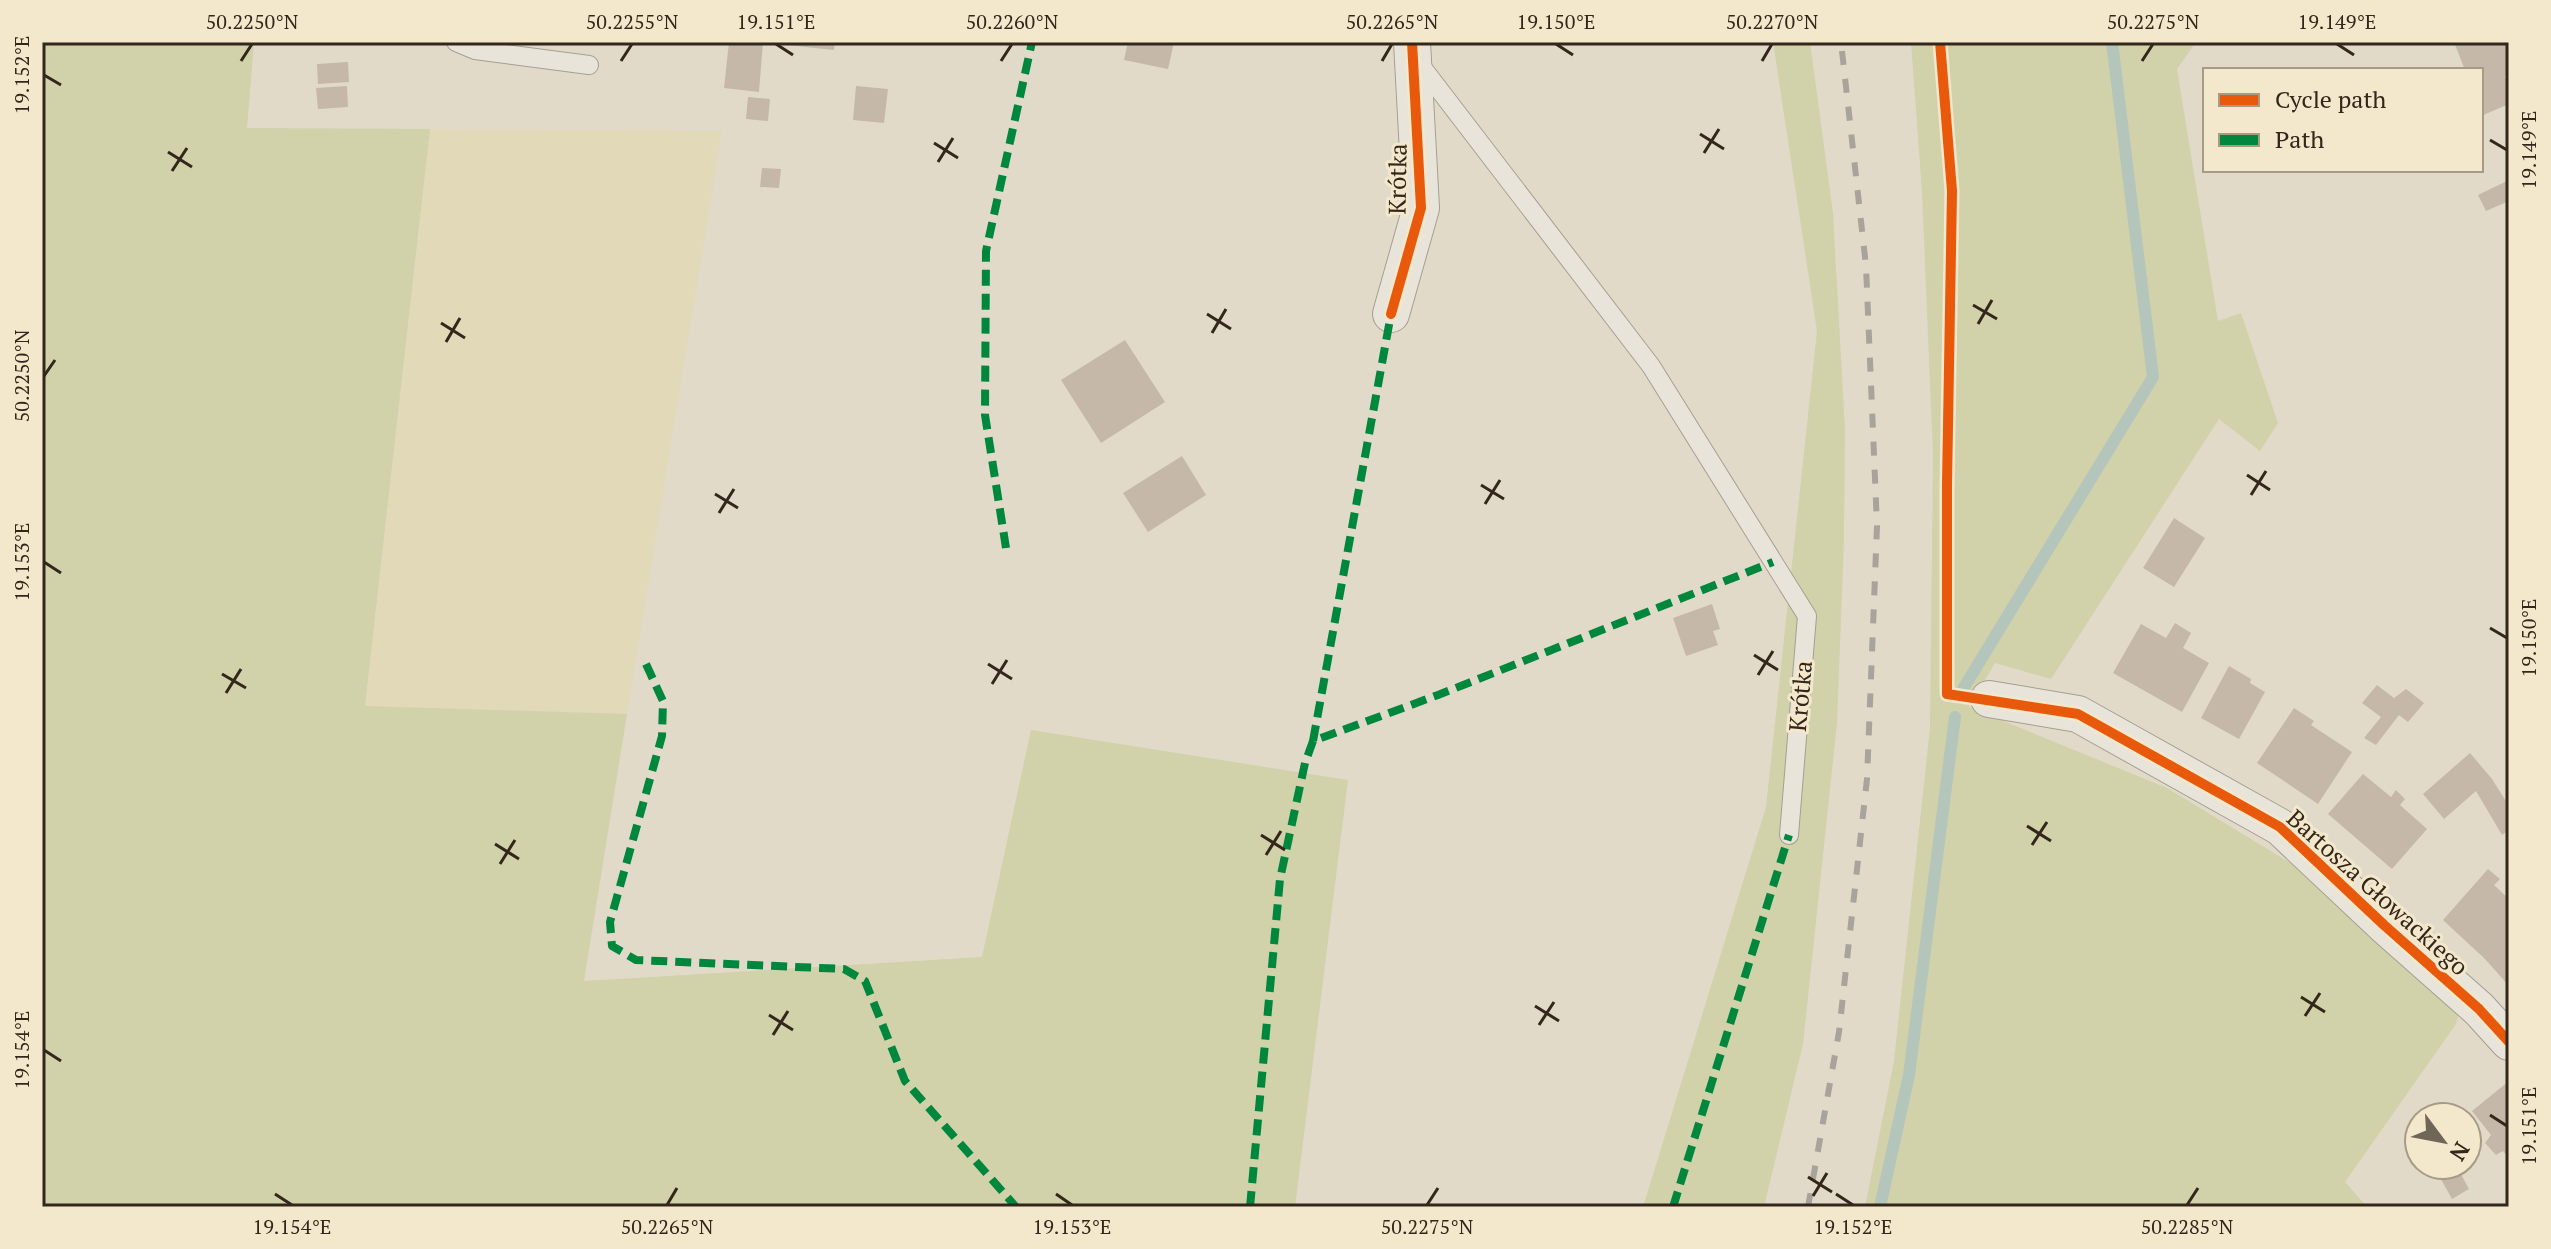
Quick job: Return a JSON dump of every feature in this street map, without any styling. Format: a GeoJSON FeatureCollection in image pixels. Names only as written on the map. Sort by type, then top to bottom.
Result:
{"type":"FeatureCollection","features":[{"type":"Feature","properties":{"kind":"street","name":"Krótka"},"geometry":{"type":"LineString","coordinates":[[1391,314],[1421,208],[1407,47]]}},
{"type":"Feature","properties":{"kind":"street","name":"Bartosza Głowackiego"},"geometry":{"type":"LineString","coordinates":[[1989,699],[2078,714],[2280,827],[2479,1009],[2509,1042]]}},
{"type":"Feature","properties":{"kind":"lane"},"geometry":{"type":"LineString","coordinates":[[456,42],[475,50],[589,65]]}},
{"type":"Feature","properties":{"kind":"lane","name":"Krótka"},"geometry":{"type":"LineString","coordinates":[[1407,47],[1651,366],[1807,616],[1789,835]]}},
{"type":"Feature","properties":{"kind":"shaded area"},"geometry":{"type":"Polygon","coordinates":[[[430,129],[722,131],[627,714],[365,707],[430,129]]]}},
{"type":"Feature","properties":{"kind":"green space"},"geometry":{"type":"Polygon","coordinates":[[[42,42],[254,42],[247,128],[430,129],[365,706],[627,714],[584,981],[982,957],[1031,730],[1348,780],[1295,1207],[42,1207],[42,42]]]}},
{"type":"Feature","properties":{"kind":"green space"},"geometry":{"type":"Polygon","coordinates":[[[1773,42],[1810,42],[1833,213],[1845,428],[1837,723],[1803,1044],[1764,1207],[1643,1207],[1766,807],[1817,331],[1773,42]]]}},
{"type":"Feature","properties":{"kind":"green space"},"geometry":{"type":"Polygon","coordinates":[[[1911,42],[2196,42],[2177,69],[2218,321],[2241,313],[2278,423],[2260,451],[2219,419],[2051,679],[1995,663],[1969,707],[2167,788],[2315,878],[2460,1008],[2456,1024],[2345,1182],[2367,1207],[1865,1207],[1894,1061],[1930,728],[1933,456],[1922,192],[1911,42]]]}},
{"type":"Feature","properties":{"kind":"building"},"geometry":{"type":"Polygon","coordinates":[[[729,42],[763,42],[759,92],[724,88],[729,42]]]}},
{"type":"Feature","properties":{"kind":"building"},"geometry":{"type":"Polygon","coordinates":[[[777,42],[835,42],[834,50],[777,42]]]}},
{"type":"Feature","properties":{"kind":"building"},"geometry":{"type":"Polygon","coordinates":[[[1128,42],[1174,42],[1168,69],[1124,60],[1128,42]]]}},
{"type":"Feature","properties":{"kind":"building"},"geometry":{"type":"Polygon","coordinates":[[[2454,42],[2509,42],[2509,75],[2505,76],[2509,87],[2509,104],[2483,115],[2483,68],[2464,68],[2454,42]]]}},
{"type":"Feature","properties":{"kind":"building"},"geometry":{"type":"Polygon","coordinates":[[[348,62],[349,82],[318,84],[317,64],[348,62]]]}},
{"type":"Feature","properties":{"kind":"building"},"geometry":{"type":"Polygon","coordinates":[[[347,86],[348,107],[318,109],[316,88],[347,86]]]}},
{"type":"Feature","properties":{"kind":"building"},"geometry":{"type":"Polygon","coordinates":[[[856,86],[888,89],[884,123],[853,120],[856,86]]]}},
{"type":"Feature","properties":{"kind":"building"},"geometry":{"type":"Polygon","coordinates":[[[748,97],[770,99],[768,121],[746,119],[748,97]]]}},
{"type":"Feature","properties":{"kind":"building"},"geometry":{"type":"Polygon","coordinates":[[[762,168],[781,169],[779,188],[760,187],[762,168]]]}},
{"type":"Feature","properties":{"kind":"building"},"geometry":{"type":"Polygon","coordinates":[[[2509,180],[2509,201],[2486,211],[2478,195],[2509,180]]]}},
{"type":"Feature","properties":{"kind":"building"},"geometry":{"type":"Polygon","coordinates":[[[1125,340],[1165,402],[1101,443],[1061,380],[1125,340]]]}},
{"type":"Feature","properties":{"kind":"building"},"geometry":{"type":"Polygon","coordinates":[[[1182,456],[1206,495],[1148,532],[1123,493],[1182,456]]]}},
{"type":"Feature","properties":{"kind":"building"},"geometry":{"type":"Polygon","coordinates":[[[2174,518],[2205,538],[2174,587],[2143,568],[2174,518]]]}},
{"type":"Feature","properties":{"kind":"building"},"geometry":{"type":"Polygon","coordinates":[[[1712,604],[1720,629],[1713,631],[1718,645],[1686,656],[1673,618],[1712,604]]]}},
{"type":"Feature","properties":{"kind":"building"},"geometry":{"type":"Polygon","coordinates":[[[2175,623],[2191,633],[2183,648],[2209,663],[2182,712],[2113,673],[2141,624],[2166,638],[2175,623]]]}},
{"type":"Feature","properties":{"kind":"building"},"geometry":{"type":"Polygon","coordinates":[[[2229,666],[2265,692],[2239,739],[2201,718],[2229,666]]]}},
{"type":"Feature","properties":{"kind":"building"},"geometry":{"type":"Polygon","coordinates":[[[2377,685],[2394,698],[2406,689],[2424,703],[2408,722],[2399,715],[2376,745],[2364,738],[2381,717],[2362,703],[2377,685]]]}},
{"type":"Feature","properties":{"kind":"building"},"geometry":{"type":"Polygon","coordinates":[[[2294,708],[2314,721],[2311,725],[2352,752],[2318,804],[2257,763],[2294,708]]]}},
{"type":"Feature","properties":{"kind":"building"},"geometry":{"type":"Polygon","coordinates":[[[2470,753],[2509,806],[2509,830],[2502,835],[2476,791],[2444,819],[2423,794],[2470,753]]]}},
{"type":"Feature","properties":{"kind":"building"},"geometry":{"type":"Polygon","coordinates":[[[2363,774],[2391,797],[2396,790],[2405,799],[2400,805],[2427,829],[2392,869],[2328,814],[2363,774]]]}},
{"type":"Feature","properties":{"kind":"building"},"geometry":{"type":"Polygon","coordinates":[[[2488,869],[2500,879],[2494,885],[2509,899],[2509,986],[2443,920],[2488,869]]]}},
{"type":"Feature","properties":{"kind":"building"},"geometry":{"type":"Polygon","coordinates":[[[2509,1081],[2509,1158],[2503,1151],[2496,1155],[2485,1143],[2491,1135],[2483,1125],[2483,1102],[2509,1081]]]}},
{"type":"Feature","properties":{"kind":"building"},"geometry":{"type":"Polygon","coordinates":[[[2442,1181],[2465,1181],[2469,1189],[2452,1199],[2442,1181]]]}},
{"type":"Feature","properties":{"kind":"waterway"},"geometry":{"type":"LineString","coordinates":[[1963,689],[2153,377],[2112,42]]}},
{"type":"Feature","properties":{"kind":"waterway"},"geometry":{"type":"LineString","coordinates":[[1880,1207],[1909,1075],[1955,717]]}},
{"type":"Feature","properties":{"kind":"railway"},"geometry":{"type":"LineString","coordinates":[[1808,1207],[1839,1032],[1867,779],[1877,526],[1866,266],[1841,42]]}},
{"type":"Feature","properties":{"kind":"marked path"},"geometry":{"type":"LineString","coordinates":[[1006,548],[985,415],[986,251],[1032,42]]}},
{"type":"Feature","properties":{"kind":"marked path"},"geometry":{"type":"LineString","coordinates":[[1313,741],[1391,314]]}},
{"type":"Feature","properties":{"kind":"marked path"},"geometry":{"type":"LineString","coordinates":[[1250,1207],[1280,879],[1305,763],[1313,741],[1438,695],[1773,562]]}},
{"type":"Feature","properties":{"kind":"marked path"},"geometry":{"type":"LineString","coordinates":[[646,664],[663,701],[662,736],[610,922],[612,946],[636,960],[844,969],[865,981],[905,1081],[1016,1207]]}},
{"type":"Feature","properties":{"kind":"marked path"},"geometry":{"type":"LineString","coordinates":[[1673,1207],[1789,835]]}},
{"type":"Feature","properties":{"kind":"cycle path"},"geometry":{"type":"LineString","coordinates":[[1391,314],[1421,208],[1412,42]]}},
{"type":"Feature","properties":{"kind":"cycle path"},"geometry":{"type":"LineString","coordinates":[[1940,42],[1952,191],[1947,694],[2078,714],[2280,827],[2479,1009],[2509,1042]]}}]}
